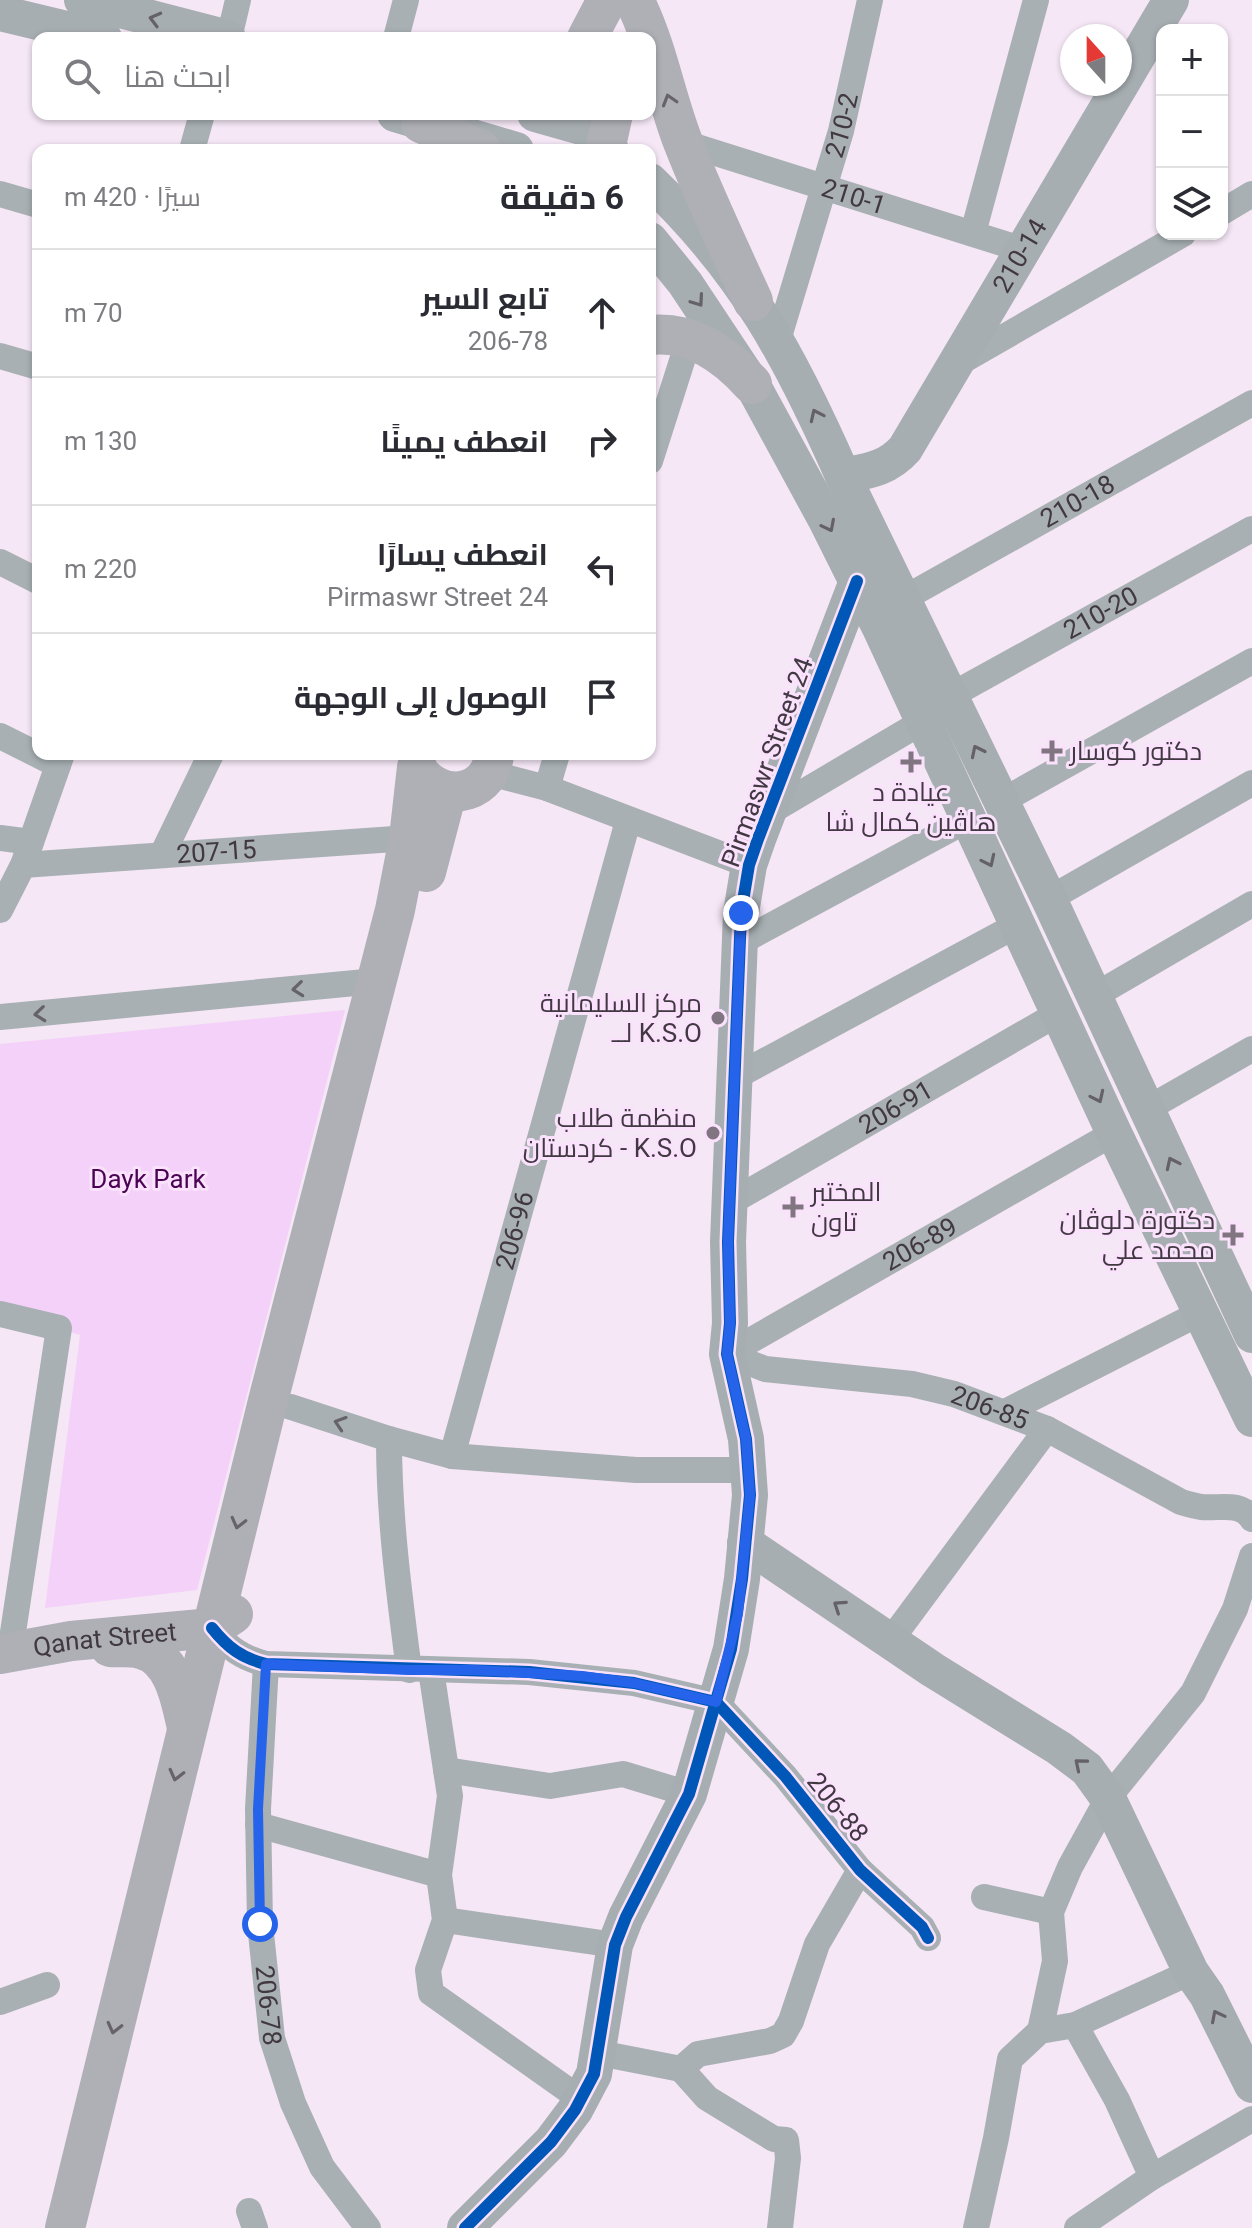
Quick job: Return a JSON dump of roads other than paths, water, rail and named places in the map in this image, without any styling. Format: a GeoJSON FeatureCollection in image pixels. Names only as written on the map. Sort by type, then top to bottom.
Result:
{"type":"FeatureCollection","features":[{"type":"Feature","properties":{"kind":"main road"},"geometry":{"type":"LineString","coordinates":[[595,32],[627,9]]}},
{"type":"Feature","properties":{"kind":"main road"},"geometry":{"type":"LineString","coordinates":[[615,32],[627,9]]}},
{"type":"Feature","properties":{"kind":"main road"},"geometry":{"type":"LineString","coordinates":[[627,9],[646,32]]}},
{"type":"Feature","properties":{"kind":"main road"},"geometry":{"type":"LineString","coordinates":[[656,51],[684,143],[753,301]]}},
{"type":"Feature","properties":{"kind":"main road"},"geometry":{"type":"LineString","coordinates":[[413,120],[467,144]]}},
{"type":"Feature","properties":{"kind":"main road"},"geometry":{"type":"LineString","coordinates":[[669,337],[716,352],[752,384]]}},
{"type":"Feature","properties":{"kind":"main road"},"geometry":{"type":"LineString","coordinates":[[416,760],[426,781],[447,792],[457,793],[475,787],[492,764]]}},
{"type":"Feature","properties":{"kind":"main road"},"geometry":{"type":"LineString","coordinates":[[65,2228],[212,1628],[401,886],[416,760]]}},
{"type":"Feature","properties":{"kind":"main road"},"geometry":{"type":"LineString","coordinates":[[212,1628],[237,1610],[259,1550],[348,1167],[447,792]]}},
{"type":"Feature","properties":{"kind":"main road","name":"Qanat Street"},"geometry":{"type":"LineString","coordinates":[[5,1653],[71,1641],[212,1628]]}},
{"type":"Feature","properties":{"kind":"main road"},"geometry":{"type":"LineString","coordinates":[[71,1641],[92,1648],[144,1649],[157,1657],[173,1680],[187,1728]]}},
{"type":"Feature","properties":{"kind":"street"},"geometry":{"type":"LineString","coordinates":[[82,0],[205,32]]}},
{"type":"Feature","properties":{"kind":"street"},"geometry":{"type":"LineString","coordinates":[[230,32],[238,0]]}},
{"type":"Feature","properties":{"kind":"street"},"geometry":{"type":"LineString","coordinates":[[398,32],[406,0]]}},
{"type":"Feature","properties":{"kind":"street","name":"210-2"},"geometry":{"type":"LineString","coordinates":[[778,340],[841,131],[870,0]]}},
{"type":"Feature","properties":{"kind":"street"},"geometry":{"type":"LineString","coordinates":[[973,233],[1036,0]]}},
{"type":"Feature","properties":{"kind":"street","name":"210-14"},"geometry":{"type":"LineString","coordinates":[[843,476],[894,462],[912,439],[1171,0]]}},
{"type":"Feature","properties":{"kind":"street"},"geometry":{"type":"LineString","coordinates":[[0,13],[79,32]]}},
{"type":"Feature","properties":{"kind":"street"},"geometry":{"type":"LineString","coordinates":[[194,144],[200,120]]}},
{"type":"Feature","properties":{"kind":"street"},"geometry":{"type":"LineString","coordinates":[[415,120],[496,144]]}},
{"type":"Feature","properties":{"kind":"street"},"geometry":{"type":"LineString","coordinates":[[554,120],[603,136]]}},
{"type":"Feature","properties":{"kind":"street","name":"210-1"},"geometry":{"type":"LineString","coordinates":[[684,143],[1024,250]]}},
{"type":"Feature","properties":{"kind":"street"},"geometry":{"type":"LineString","coordinates":[[656,187],[702,233],[778,340],[1002,801],[1147,1109],[1241,1284],[1252,1335]]}},
{"type":"Feature","properties":{"kind":"street"},"geometry":{"type":"LineString","coordinates":[[0,194],[32,203]]}},
{"type":"Feature","properties":{"kind":"street"},"geometry":{"type":"LineString","coordinates":[[1228,208],[1252,194]]}},
{"type":"Feature","properties":{"kind":"street"},"geometry":{"type":"LineString","coordinates":[[954,365],[1173,240]]}},
{"type":"Feature","properties":{"kind":"street"},"geometry":{"type":"LineString","coordinates":[[656,247],[685,283],[752,384],[857,581],[1114,1133],[1252,1419]]}},
{"type":"Feature","properties":{"kind":"street"},"geometry":{"type":"LineString","coordinates":[[656,422],[669,337]]}},
{"type":"Feature","properties":{"kind":"street"},"geometry":{"type":"LineString","coordinates":[[0,356],[32,365]]}},
{"type":"Feature","properties":{"kind":"street","name":"210-18"},"geometry":{"type":"LineString","coordinates":[[903,599],[1252,403]]}},
{"type":"Feature","properties":{"kind":"street","name":"210-20"},"geometry":{"type":"LineString","coordinates":[[950,696],[1252,529]]}},
{"type":"Feature","properties":{"kind":"street"},"geometry":{"type":"LineString","coordinates":[[0,562],[32,578]]}},
{"type":"Feature","properties":{"kind":"street","name":"Pirmaswr Street 24"},"geometry":{"type":"LineString","coordinates":[[465,2228],[551,2142],[575,2110],[594,2074],[615,1945],[626,1917],[689,1794],[738,1614],[750,1495],[741,1408],[727,1354],[739,943],[749,865],[857,581]]}},
{"type":"Feature","properties":{"kind":"street"},"geometry":{"type":"LineString","coordinates":[[1002,801],[1252,661]]}},
{"type":"Feature","properties":{"kind":"street"},"geometry":{"type":"LineString","coordinates":[[768,813],[922,722]]}},
{"type":"Feature","properties":{"kind":"street"},"geometry":{"type":"LineString","coordinates":[[0,736],[32,749]]}},
{"type":"Feature","properties":{"kind":"street"},"geometry":{"type":"LineString","coordinates":[[0,910],[27,853],[60,760]]}},
{"type":"Feature","properties":{"kind":"street"},"geometry":{"type":"LineString","coordinates":[[162,855],[208,760]]}},
{"type":"Feature","properties":{"kind":"street"},"geometry":{"type":"LineString","coordinates":[[547,788],[555,760]]}},
{"type":"Feature","properties":{"kind":"street"},"geometry":{"type":"LineString","coordinates":[[492,764],[628,821],[749,865]]}},
{"type":"Feature","properties":{"kind":"street"},"geometry":{"type":"LineString","coordinates":[[1049,899],[1252,783]]}},
{"type":"Feature","properties":{"kind":"street"},"geometry":{"type":"LineString","coordinates":[[739,943],[969,819]]}},
{"type":"Feature","properties":{"kind":"street","name":"206-96"},"geometry":{"type":"LineString","coordinates":[[452,1456],[628,821]]}},
{"type":"Feature","properties":{"kind":"street","name":"207-15"},"geometry":{"type":"LineString","coordinates":[[0,838],[27,853],[162,855],[409,838]]}},
{"type":"Feature","properties":{"kind":"street"},"geometry":{"type":"LineString","coordinates":[[1094,996],[1252,904]]}},
{"type":"Feature","properties":{"kind":"street"},"geometry":{"type":"LineString","coordinates":[[735,1077],[1019,924]]}},
{"type":"Feature","properties":{"kind":"street"},"geometry":{"type":"LineString","coordinates":[[0,1017],[376,981]]}},
{"type":"Feature","properties":{"kind":"street","name":"206-91"},"geometry":{"type":"LineString","coordinates":[[731,1202],[1059,1013]]}},
{"type":"Feature","properties":{"kind":"street"},"geometry":{"type":"LineString","coordinates":[[1147,1109],[1252,1049]]}},
{"type":"Feature","properties":{"kind":"street","name":"206-89"},"geometry":{"type":"LineString","coordinates":[[727,1354],[1114,1133]]}},
{"type":"Feature","properties":{"kind":"street"},"geometry":{"type":"LineString","coordinates":[[1005,1412],[1202,1312]]}},
{"type":"Feature","properties":{"kind":"street"},"geometry":{"type":"LineString","coordinates":[[0,1314],[59,1328],[5,1653]]}},
{"type":"Feature","properties":{"kind":"street","name":"206-85"},"geometry":{"type":"LineString","coordinates":[[727,1354],[765,1369],[912,1384],[954,1394],[1047,1429],[1181,1502],[1244,1513]]}},
{"type":"Feature","properties":{"kind":"street"},"geometry":{"type":"LineString","coordinates":[[291,1407],[452,1456],[636,1470],[749,1470]]}},
{"type":"Feature","properties":{"kind":"street"},"geometry":{"type":"LineString","coordinates":[[890,1641],[1047,1429]]}},
{"type":"Feature","properties":{"kind":"street"},"geometry":{"type":"LineString","coordinates":[[389,1439],[395,1566],[450,1796],[439,1875],[445,1920],[428,1970],[431,1993],[579,2098]]}},
{"type":"Feature","properties":{"kind":"street"},"geometry":{"type":"LineString","coordinates":[[745,1543],[1087,1769],[1108,1798],[1191,1972],[1207,1995],[1252,2085]]}},
{"type":"Feature","properties":{"kind":"street"},"geometry":{"type":"LineString","coordinates":[[1040,2031],[1055,1961],[1051,1912],[1070,1867],[1108,1798],[1193,1693],[1235,1609],[1252,1556]]}},
{"type":"Feature","properties":{"kind":"street"},"geometry":{"type":"LineString","coordinates":[[212,1628],[233,1651],[248,1660],[266,1664],[515,1671],[582,1676],[634,1683],[716,1702]]}},
{"type":"Feature","properties":{"kind":"street","name":"206-78"},"geometry":{"type":"LineString","coordinates":[[266,1664],[258,1825],[260,1924],[272,2038],[293,2103],[322,2167],[368,2228]]}},
{"type":"Feature","properties":{"kind":"street","name":"206-88"},"geometry":{"type":"LineString","coordinates":[[716,1702],[785,1776],[860,1870],[922,1927],[928,1938]]}},
{"type":"Feature","properties":{"kind":"street"},"geometry":{"type":"LineString","coordinates":[[446,1770],[550,1786],[623,1774],[689,1794]]}},
{"type":"Feature","properties":{"kind":"street"},"geometry":{"type":"LineString","coordinates":[[258,1825],[439,1875]]}},
{"type":"Feature","properties":{"kind":"street"},"geometry":{"type":"LineString","coordinates":[[681,2069],[698,2054],[770,2041],[783,2035],[791,2021],[817,1944],[860,1870]]}},
{"type":"Feature","properties":{"kind":"street"},"geometry":{"type":"LineString","coordinates":[[984,1897],[1051,1912]]}},
{"type":"Feature","properties":{"kind":"street"},"geometry":{"type":"LineString","coordinates":[[445,1920],[615,1945]]}},
{"type":"Feature","properties":{"kind":"street"},"geometry":{"type":"LineString","coordinates":[[976,2228],[1010,2059],[1040,2031],[1075,2025],[1191,1972]]}},
{"type":"Feature","properties":{"kind":"street"},"geometry":{"type":"LineString","coordinates":[[0,2002],[47,1985]]}},
{"type":"Feature","properties":{"kind":"street"},"geometry":{"type":"LineString","coordinates":[[1075,2025],[1117,2100],[1152,2177]]}},
{"type":"Feature","properties":{"kind":"street"},"geometry":{"type":"LineString","coordinates":[[599,2053],[681,2069],[707,2098],[774,2139],[786,2140],[788,2158],[780,2228]]}},
{"type":"Feature","properties":{"kind":"street"},"geometry":{"type":"LineString","coordinates":[[1077,2228],[1152,2177],[1252,2119]]}},
{"type":"Feature","properties":{"kind":"place","name":"دكتور كوسار"},"geometry":{"type":"Point","coordinates":[1052,751]}},
{"type":"Feature","properties":{"kind":"place","name":"عيادة د هاڤین کمال شا"},"geometry":{"type":"Point","coordinates":[911,762]}},
{"type":"Feature","properties":{"kind":"place","name":"مرکز السلیمانیة لــ K.S.O"},"geometry":{"type":"Point","coordinates":[718,1018]}},
{"type":"Feature","properties":{"kind":"place","name":"منظمة طلاب كردستان - K.S.O"},"geometry":{"type":"Point","coordinates":[713,1133]}},
{"type":"Feature","properties":{"kind":"place","name":"المختبر تاون"},"geometry":{"type":"Point","coordinates":[793,1207]}},
{"type":"Feature","properties":{"kind":"place","name":"دكتورة دلوڤان محمد علي"},"geometry":{"type":"Point","coordinates":[1233,1235]}},
{"type":"Feature","properties":{"kind":"park label","name":"Dayk Park"},"geometry":{"type":"Point","coordinates":[148,1179]}}]}
